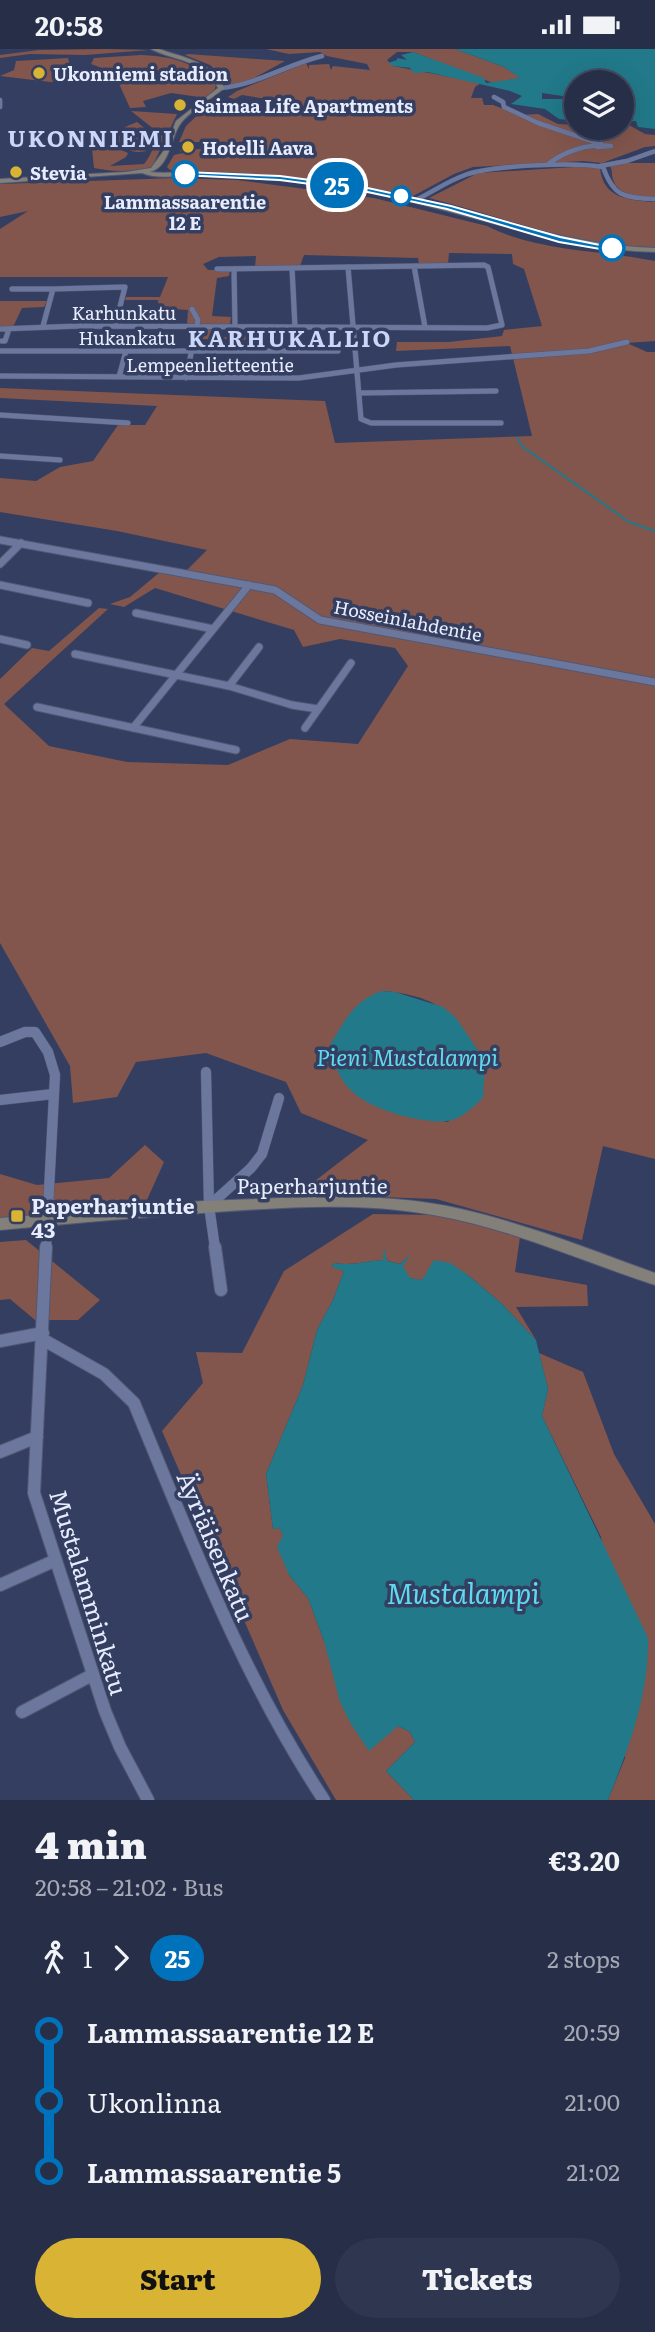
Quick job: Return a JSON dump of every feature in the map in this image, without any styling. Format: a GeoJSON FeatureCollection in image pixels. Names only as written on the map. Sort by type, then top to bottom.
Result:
{"type":"FeatureCollection","features":[{"type":"Feature","properties":{"kind":"street"},"geometry":{"type":"LineString","coordinates":[[154,49],[204,68],[217,79],[221,88]]}},
{"type":"Feature","properties":{"kind":"street"},"geometry":{"type":"LineString","coordinates":[[157,171],[178,122],[191,109],[216,95],[221,88],[247,85],[294,63],[322,56]]}},
{"type":"Feature","properties":{"kind":"street"},"geometry":{"type":"LineString","coordinates":[[494,97],[503,102],[504,107],[534,121],[611,146],[592,147]]}},
{"type":"Feature","properties":{"kind":"street"},"geometry":{"type":"LineString","coordinates":[[0,100],[0,107]]}},
{"type":"Feature","properties":{"kind":"street"},"geometry":{"type":"LineString","coordinates":[[550,166],[548,163],[558,157],[602,144]]}},
{"type":"Feature","properties":{"kind":"street"},"geometry":{"type":"LineString","coordinates":[[416,200],[476,171],[584,164],[600,166],[631,160],[655,151]]}},
{"type":"Feature","properties":{"kind":"street"},"geometry":{"type":"LineString","coordinates":[[600,166],[605,169],[606,181],[617,193],[655,199]]}},
{"type":"Feature","properties":{"kind":"street"},"geometry":{"type":"LineString","coordinates":[[0,181],[157,171],[280,178],[333,184],[416,200],[569,242],[615,249],[655,250]]}},
{"type":"Feature","properties":{"kind":"street"},"geometry":{"type":"LineString","coordinates":[[217,269],[414,266],[425,327]]}},
{"type":"Feature","properties":{"kind":"street","name":"Karhunkatu"},"geometry":{"type":"LineString","coordinates":[[0,329],[43,326],[500,327],[502,322],[486,266],[414,266]]}},
{"type":"Feature","properties":{"kind":"street"},"geometry":{"type":"LineString","coordinates":[[348,267],[355,328],[360,419],[363,422],[501,422]]}},
{"type":"Feature","properties":{"kind":"street"},"geometry":{"type":"LineString","coordinates":[[292,268],[296,327]]}},
{"type":"Feature","properties":{"kind":"street"},"geometry":{"type":"LineString","coordinates":[[234,269],[235,327]]}},
{"type":"Feature","properties":{"kind":"street"},"geometry":{"type":"LineString","coordinates":[[12,289],[125,285],[115,326]]}},
{"type":"Feature","properties":{"kind":"street"},"geometry":{"type":"LineString","coordinates":[[43,326],[53,289]]}},
{"type":"Feature","properties":{"kind":"street"},"geometry":{"type":"LineString","coordinates":[[186,378],[196,327],[197,315],[192,309]]}},
{"type":"Feature","properties":{"kind":"street"},"geometry":{"type":"LineString","coordinates":[[2,341],[5,341],[9,329]]}},
{"type":"Feature","properties":{"kind":"street","name":"Lempeenlietteentie"},"geometry":{"type":"LineString","coordinates":[[0,376],[299,378],[358,369],[571,353],[627,342]]}},
{"type":"Feature","properties":{"kind":"street","name":"Hukankatu"},"geometry":{"type":"LineString","coordinates":[[0,351],[338,351]]}},
{"type":"Feature","properties":{"kind":"street"},"geometry":{"type":"LineString","coordinates":[[119,377],[126,351]]}},
{"type":"Feature","properties":{"kind":"street"},"geometry":{"type":"LineString","coordinates":[[359,393],[496,391]]}},
{"type":"Feature","properties":{"kind":"street"},"geometry":{"type":"LineString","coordinates":[[0,415],[128,423]]}},
{"type":"Feature","properties":{"kind":"street"},"geometry":{"type":"LineString","coordinates":[[0,456],[60,460]]}},
{"type":"Feature","properties":{"kind":"street","name":"Hosseinlahdentie"},"geometry":{"type":"LineString","coordinates":[[0,540],[249,585],[291,596],[309,614],[320,619],[655,682]]}},
{"type":"Feature","properties":{"kind":"street"},"geometry":{"type":"LineString","coordinates":[[0,564],[21,543]]}},
{"type":"Feature","properties":{"kind":"street"},"geometry":{"type":"LineString","coordinates":[[0,585],[88,603]]}},
{"type":"Feature","properties":{"kind":"street"},"geometry":{"type":"LineString","coordinates":[[133,728],[249,585]]}},
{"type":"Feature","properties":{"kind":"street"},"geometry":{"type":"LineString","coordinates":[[136,613],[213,629]]}},
{"type":"Feature","properties":{"kind":"street"},"geometry":{"type":"LineString","coordinates":[[0,639],[27,645]]}},
{"type":"Feature","properties":{"kind":"street"},"geometry":{"type":"LineString","coordinates":[[229,685],[259,647]]}},
{"type":"Feature","properties":{"kind":"street"},"geometry":{"type":"LineString","coordinates":[[75,654],[229,685],[292,705],[318,709]]}},
{"type":"Feature","properties":{"kind":"street"},"geometry":{"type":"LineString","coordinates":[[305,728],[351,663]]}},
{"type":"Feature","properties":{"kind":"street"},"geometry":{"type":"LineString","coordinates":[[37,707],[236,750]]}},
{"type":"Feature","properties":{"kind":"street","name":"Mustalamminkatu"},"geometry":{"type":"LineString","coordinates":[[0,1042],[30,1031],[39,1035],[55,1075],[34,1493],[92,1675],[120,1747],[146,1799]]}},
{"type":"Feature","properties":{"kind":"street"},"geometry":{"type":"LineString","coordinates":[[206,1072],[209,1206],[220,1290]]}},
{"type":"Feature","properties":{"kind":"street"},"geometry":{"type":"LineString","coordinates":[[0,1100],[53,1094]]}},
{"type":"Feature","properties":{"kind":"street"},"geometry":{"type":"LineString","coordinates":[[209,1206],[251,1168],[262,1154],[279,1098]]}},
{"type":"Feature","properties":{"kind":"street","name":"Paperharjuntie"},"geometry":{"type":"LineString","coordinates":[[0,1224],[209,1206],[330,1201],[397,1204],[436,1209],[488,1223],[655,1279]]}},
{"type":"Feature","properties":{"kind":"street"},"geometry":{"type":"LineString","coordinates":[[0,1341],[43,1336]]}},
{"type":"Feature","properties":{"kind":"street","name":"Äyriäisenkatu"},"geometry":{"type":"LineString","coordinates":[[43,1336],[94,1366],[125,1390],[134,1403],[242,1658],[264,1702],[324,1800]]}},
{"type":"Feature","properties":{"kind":"street"},"geometry":{"type":"LineString","coordinates":[[0,1452],[37,1437]]}},
{"type":"Feature","properties":{"kind":"street"},"geometry":{"type":"LineString","coordinates":[[0,1585],[56,1560]]}},
{"type":"Feature","properties":{"kind":"street"},"geometry":{"type":"LineString","coordinates":[[22,1712],[92,1675]]}},
{"type":"Feature","properties":{"kind":"shaded area"},"geometry":{"type":"Polygon","coordinates":[[[266,49],[455,49],[504,67],[521,78],[493,83],[413,52],[397,52],[387,60],[393,66],[481,83],[475,87],[471,98],[482,98],[484,105],[493,105],[519,115],[538,114],[564,124],[564,140],[634,140],[634,128],[645,134],[655,135],[655,146],[645,147],[602,163],[583,161],[473,167],[413,196],[344,184],[248,174],[170,170],[167,167],[174,155],[183,153],[179,150],[225,148],[227,143],[211,143],[212,146],[202,145],[205,142],[179,142],[186,126],[205,108],[231,105],[260,109],[278,101],[242,95],[234,99],[228,97],[237,91],[306,63],[309,69],[309,65],[329,64],[331,70],[333,66],[370,70],[367,64],[327,56],[320,52],[289,54],[266,49]]]}},
{"type":"Feature","properties":{"kind":"shaded area"},"geometry":{"type":"Polygon","coordinates":[[[39,50],[149,50],[85,55],[30,54],[0,58],[0,55],[39,50]]]}},
{"type":"Feature","properties":{"kind":"shaded area"},"geometry":{"type":"Polygon","coordinates":[[[141,55],[172,59],[191,66],[216,85],[214,91],[206,98],[171,93],[143,101],[146,107],[130,108],[120,86],[118,74],[91,64],[94,58],[141,55]]]}},
{"type":"Feature","properties":{"kind":"shaded area"},"geometry":{"type":"Polygon","coordinates":[[[185,55],[285,61],[243,84],[229,86],[226,79],[210,65],[185,55]]]}},
{"type":"Feature","properties":{"kind":"shaded area","name":"Ukonniemi stadion"},"geometry":{"type":"Polygon","coordinates":[[[68,58],[75,81],[50,82],[0,76],[14,70],[16,61],[68,58]]]}},
{"type":"Feature","properties":{"kind":"shaded area"},"geometry":{"type":"Polygon","coordinates":[[[131,111],[177,114],[152,167],[123,171],[94,168],[92,149],[78,148],[108,144],[128,153],[110,166],[144,164],[147,160],[153,148],[155,130],[131,111]]]}},
{"type":"Feature","properties":{"kind":"shaded area"},"geometry":{"type":"Polygon","coordinates":[[[137,122],[147,130],[146,151],[130,150],[116,140],[121,130],[137,122]]]}},
{"type":"Feature","properties":{"kind":"shaded area"},"geometry":{"type":"Polygon","coordinates":[[[655,163],[655,197],[632,195],[617,187],[610,166],[655,163]]]}},
{"type":"Feature","properties":{"kind":"shaded area"},"geometry":{"type":"Polygon","coordinates":[[[590,166],[600,168],[606,186],[619,196],[655,202],[655,247],[626,246],[569,237],[429,198],[478,173],[590,166]]]}},
{"type":"Feature","properties":{"kind":"shaded area"},"geometry":{"type":"Polygon","coordinates":[[[176,178],[237,180],[374,198],[487,226],[507,235],[548,246],[655,261],[655,341],[627,343],[647,352],[655,352],[655,1159],[603,1146],[582,1240],[436,1199],[298,1194],[368,1140],[301,1113],[286,1082],[206,1053],[136,1062],[117,1097],[73,1103],[70,1066],[0,943],[0,679],[32,648],[49,651],[99,608],[108,609],[4,704],[49,746],[127,762],[228,765],[290,739],[358,744],[408,666],[395,648],[340,639],[303,647],[294,630],[155,588],[124,607],[110,604],[130,597],[160,572],[182,575],[207,550],[117,531],[0,512],[0,478],[36,481],[60,467],[93,461],[118,425],[145,425],[157,406],[0,398],[0,388],[325,401],[335,443],[532,436],[510,346],[396,351],[397,342],[449,342],[502,336],[504,330],[542,326],[524,269],[513,264],[512,254],[449,253],[448,265],[419,265],[418,258],[304,255],[300,266],[255,267],[256,256],[219,257],[203,264],[208,270],[230,270],[229,276],[217,278],[212,316],[231,317],[230,324],[187,324],[188,310],[159,308],[158,300],[125,300],[126,297],[160,297],[168,277],[0,277],[0,229],[28,211],[0,217],[0,184],[176,178]],[[382,991],[391,1112],[448,1122],[485,1061],[464,1031],[444,1011],[433,1003],[382,991]]]}},
{"type":"Feature","properties":{"kind":"shaded area"},"geometry":{"type":"Polygon","coordinates":[[[0,301],[47,301],[44,307],[22,308],[13,327],[0,327],[0,301]]]}},
{"type":"Feature","properties":{"kind":"shaded area"},"geometry":{"type":"Polygon","coordinates":[[[199,329],[217,329],[223,337],[245,337],[247,329],[264,330],[261,340],[198,339],[199,329]]]}},
{"type":"Feature","properties":{"kind":"shaded area"},"geometry":{"type":"Polygon","coordinates":[[[145,1145],[164,1162],[146,1202],[0,1218],[0,1174],[37,1185],[109,1178],[145,1145]]]}},
{"type":"Feature","properties":{"kind":"shaded area"},"geometry":{"type":"Polygon","coordinates":[[[373,1214],[434,1215],[478,1224],[520,1237],[515,1272],[587,1285],[588,1306],[516,1307],[536,1340],[502,1304],[468,1275],[421,1280],[409,1278],[402,1266],[408,1257],[400,1264],[387,1261],[384,1251],[384,1260],[354,1264],[335,1263],[332,1266],[344,1271],[317,1330],[303,1385],[266,1474],[273,1529],[279,1527],[283,1535],[289,1575],[308,1598],[324,1641],[398,1726],[410,1732],[415,1742],[386,1771],[414,1800],[336,1800],[283,1710],[162,1431],[203,1383],[196,1352],[242,1353],[284,1271],[373,1214]]]}},
{"type":"Feature","properties":{"kind":"shaded area"},"geometry":{"type":"Polygon","coordinates":[[[26,1240],[100,1300],[78,1320],[35,1320],[10,1299],[0,1300],[0,1242],[26,1240]]]}},
{"type":"Feature","properties":{"kind":"shaded area"},"geometry":{"type":"Polygon","coordinates":[[[539,1353],[583,1372],[614,1454],[655,1524],[655,1800],[608,1800],[625,1758],[601,1537],[542,1416],[548,1389],[539,1353]]]}},
{"type":"Feature","properties":{"kind":"water"},"geometry":{"type":"Polygon","coordinates":[[[455,49],[655,49],[655,129],[638,127],[634,121],[634,70],[564,70],[564,96],[542,93],[542,99],[564,99],[564,120],[545,109],[511,104],[522,96],[510,91],[427,72],[414,73],[410,68],[388,63],[397,58],[407,60],[401,55],[413,52],[484,78],[486,83],[520,78],[504,67],[455,49]]]}},
{"type":"Feature","properties":{"kind":"water","name":"Pieni Mustalampi"},"geometry":{"type":"Polygon","coordinates":[[[382,991],[395,992],[443,1007],[456,1018],[485,1061],[483,1098],[461,1116],[437,1121],[399,1115],[363,1100],[342,1079],[328,1048],[356,1007],[382,991]]]}},
{"type":"Feature","properties":{"kind":"water","name":"Mustalampi"},"geometry":{"type":"Polygon","coordinates":[[[384,1248],[387,1261],[400,1264],[411,1254],[403,1266],[410,1278],[422,1280],[434,1260],[450,1263],[502,1304],[536,1340],[548,1389],[542,1416],[648,1638],[641,1700],[608,1800],[414,1800],[386,1771],[415,1742],[410,1732],[398,1726],[369,1751],[340,1702],[324,1641],[308,1598],[289,1575],[277,1547],[283,1535],[279,1528],[273,1529],[266,1474],[303,1385],[317,1330],[344,1271],[331,1267],[335,1263],[354,1264],[383,1260],[384,1248]]]}},
{"type":"Feature","properties":{"kind":"waterway"},"geometry":{"type":"LineString","coordinates":[[517,438],[523,447],[629,522],[655,531]]}},
{"type":"Feature","properties":{"kind":"bus line","name":"25"},"geometry":{"type":"LineString","coordinates":[[185,174],[280,178],[363,189],[449,208],[559,240],[612,248]]}},
{"type":"Feature","properties":{"kind":"place","name":"Ukonniemi stadion"},"geometry":{"type":"Point","coordinates":[39,73]}},
{"type":"Feature","properties":{"kind":"place","name":"Saimaa Life Apartments"},"geometry":{"type":"Point","coordinates":[180,105]}},
{"type":"Feature","properties":{"kind":"place","name":"Hotelli Aava"},"geometry":{"type":"Point","coordinates":[188,147]}},
{"type":"Feature","properties":{"kind":"place","name":"Stevia"},"geometry":{"type":"Point","coordinates":[16,172]}},
{"type":"Feature","properties":{"kind":"place","name":"Lammassaarentie 12 E"},"geometry":{"type":"Point","coordinates":[185,174]}},
{"type":"Feature","properties":{"kind":"place","name":"Paperharjuntie 43"},"geometry":{"type":"Point","coordinates":[17,1216]}},
{"type":"Feature","properties":{"kind":"district","name":"UKONNIEMI"},"geometry":{"type":"Point","coordinates":[91,137]}},
{"type":"Feature","properties":{"kind":"district","name":"KARHUKALLIO"},"geometry":{"type":"Point","coordinates":[290,337]}}]}
